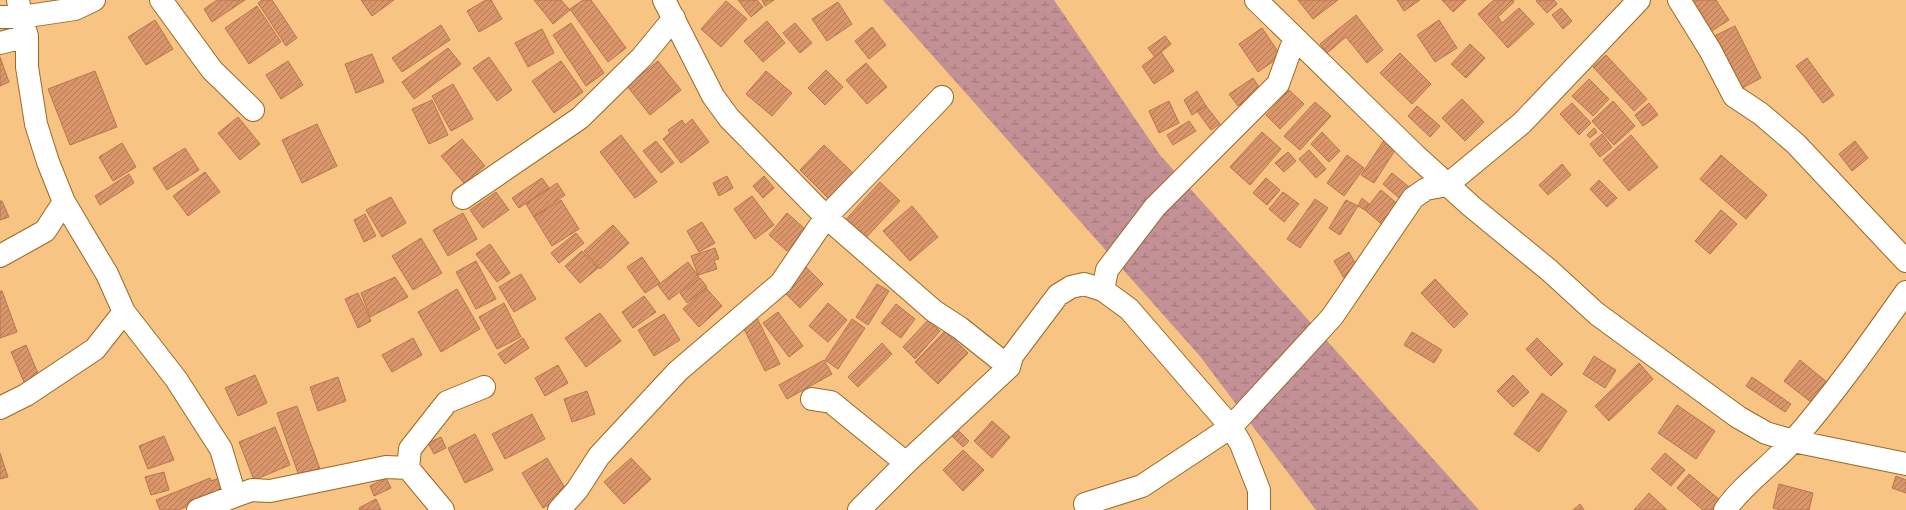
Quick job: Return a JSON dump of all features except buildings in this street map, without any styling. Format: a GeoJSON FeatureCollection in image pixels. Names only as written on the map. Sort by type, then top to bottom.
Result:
{"type":"FeatureCollection","features":[{"type":"Feature","properties":{"kind":"street"},"geometry":{"type":"LineString","coordinates":[[16,17],[75,9],[94,0]]}},
{"type":"Feature","properties":{"kind":"street"},"geometry":{"type":"LineString","coordinates":[[161,0],[212,70],[253,110]]}},
{"type":"Feature","properties":{"kind":"street"},"geometry":{"type":"LineString","coordinates":[[1256,0],[1447,185],[1610,323],[1738,417],[1766,433],[1793,441],[1906,464]]}},
{"type":"Feature","properties":{"kind":"street"},"geometry":{"type":"LineString","coordinates":[[1085,504],[1142,486],[1231,427],[1332,317],[1413,198],[1426,189],[1447,185],[1522,123],[1639,0]]}},
{"type":"Feature","properties":{"kind":"street"},"geometry":{"type":"LineString","coordinates":[[1679,0],[1710,50],[1734,96],[1762,114],[1796,144],[1906,261]]}},
{"type":"Feature","properties":{"kind":"street"},"geometry":{"type":"LineString","coordinates":[[464,198],[580,118],[642,57],[669,9]]}},
{"type":"Feature","properties":{"kind":"street"},"geometry":{"type":"LineString","coordinates":[[669,9],[713,96],[729,118],[826,217],[934,311],[960,328],[1008,367]]}},
{"type":"Feature","properties":{"kind":"street"},"geometry":{"type":"LineString","coordinates":[[0,43],[16,17]]}},
{"type":"Feature","properties":{"kind":"street"},"geometry":{"type":"LineString","coordinates":[[16,17],[27,67],[36,124],[48,162],[64,202],[107,274],[124,312],[176,379],[221,448],[235,496]]}},
{"type":"Feature","properties":{"kind":"street"},"geometry":{"type":"LineString","coordinates":[[1103,290],[1107,270],[1155,207],[1278,84],[1291,48],[1300,42]]}},
{"type":"Feature","properties":{"kind":"street"},"geometry":{"type":"LineString","coordinates":[[559,510],[577,490],[599,456],[678,371],[781,283],[826,217],[942,97]]}},
{"type":"Feature","properties":{"kind":"street"},"geometry":{"type":"LineString","coordinates":[[0,256],[45,231],[64,202]]}},
{"type":"Feature","properties":{"kind":"street"},"geometry":{"type":"LineString","coordinates":[[859,510],[906,463],[1008,367],[1012,356],[1058,295],[1071,287],[1084,284],[1103,290],[1129,309],[1231,427],[1241,444],[1260,490],[1259,510]]}},
{"type":"Feature","properties":{"kind":"street"},"geometry":{"type":"LineString","coordinates":[[1725,510],[1735,496],[1793,441],[1860,357],[1906,292]]}},
{"type":"Feature","properties":{"kind":"street"},"geometry":{"type":"LineString","coordinates":[[0,408],[26,395],[95,349],[124,312]]}},
{"type":"Feature","properties":{"kind":"street"},"geometry":{"type":"LineString","coordinates":[[443,510],[408,468],[410,449],[447,402],[484,387]]}},
{"type":"Feature","properties":{"kind":"street"},"geometry":{"type":"LineString","coordinates":[[812,399],[831,402],[906,463]]}},
{"type":"Feature","properties":{"kind":"street"},"geometry":{"type":"LineString","coordinates":[[198,510],[252,490],[270,492],[386,467],[408,468]]}},
{"type":"Feature","properties":{"kind":"green space"},"geometry":{"type":"Polygon","coordinates":[[[883,0],[1054,0],[1160,155],[1479,510],[1316,510],[1199,355],[883,0]]]}}]}
